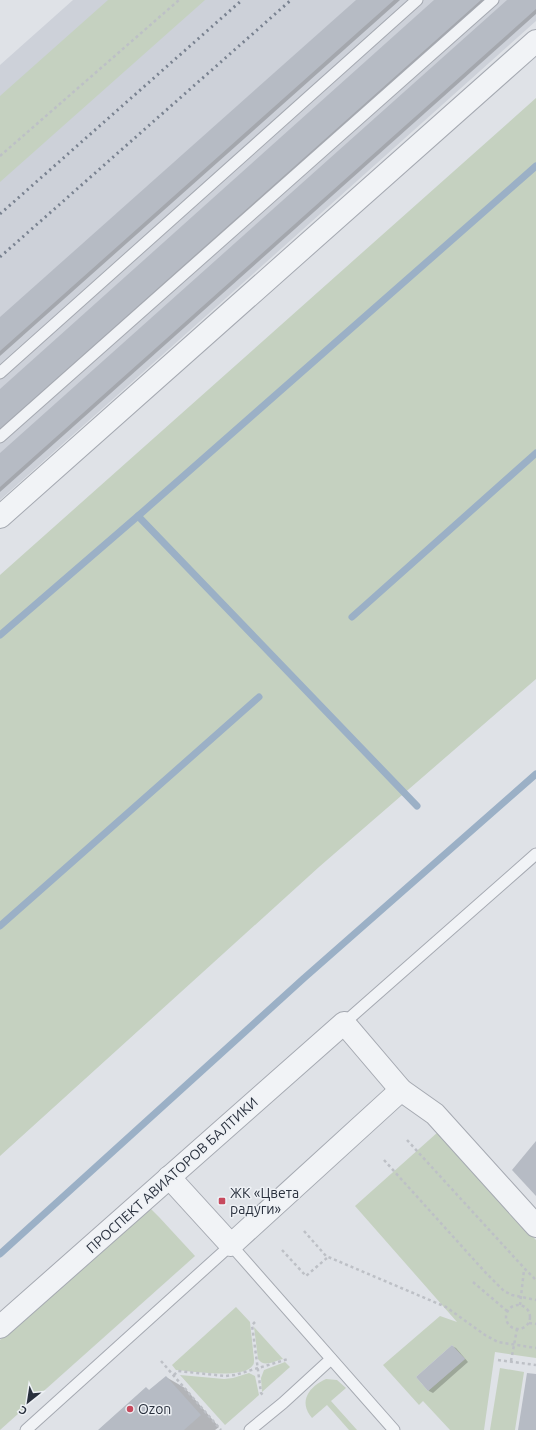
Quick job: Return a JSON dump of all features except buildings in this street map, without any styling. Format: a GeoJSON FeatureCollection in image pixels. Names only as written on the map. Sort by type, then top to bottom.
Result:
{"type":"FeatureCollection","features":[{"type":"Feature","properties":{"kind":"street"},"geometry":{"type":"LineString","coordinates":[[0,517],[536,41]]}},
{"type":"Feature","properties":{"kind":"street"},"geometry":{"type":"LineString","coordinates":[[344,1023],[401,1090],[434,1114],[536,1226]]}},
{"type":"Feature","properties":{"kind":"street","name":"ПРОСПЕКТ АВИАТОРОВ БАЛТИКИ"},"geometry":{"type":"LineString","coordinates":[[0,1327],[344,1023]]}},
{"type":"Feature","properties":{"kind":"street"},"geometry":{"type":"LineString","coordinates":[[169,1177],[231,1245],[401,1090]]}},
{"type":"Feature","properties":{"kind":"lane"},"geometry":{"type":"LineString","coordinates":[[0,373],[417,0]]}},
{"type":"Feature","properties":{"kind":"lane"},"geometry":{"type":"LineString","coordinates":[[0,437],[493,0]]}},
{"type":"Feature","properties":{"kind":"lane"},"geometry":{"type":"LineString","coordinates":[[344,1023],[536,854]]}},
{"type":"Feature","properties":{"kind":"lane"},"geometry":{"type":"LineString","coordinates":[[26,1430],[231,1245],[394,1430]]}},
{"type":"Feature","properties":{"kind":"lane"},"geometry":{"type":"LineString","coordinates":[[250,1430],[283,1403],[331,1359]]}},
{"type":"Feature","properties":{"kind":"path"},"geometry":{"type":"LineString","coordinates":[[0,156],[180,0]]}},
{"type":"Feature","properties":{"kind":"path"},"geometry":{"type":"LineString","coordinates":[[407,1140],[536,1280]]}},
{"type":"Feature","properties":{"kind":"path"},"geometry":{"type":"LineString","coordinates":[[384,1160],[504,1291],[512,1295],[536,1300]]}},
{"type":"Feature","properties":{"kind":"path"},"geometry":{"type":"LineString","coordinates":[[304,1231],[328,1257],[446,1307],[485,1335],[498,1342],[536,1348]]}},
{"type":"Feature","properties":{"kind":"path"},"geometry":{"type":"LineString","coordinates":[[282,1250],[306,1276],[328,1257]]}},
{"type":"Feature","properties":{"kind":"path"},"geometry":{"type":"LineString","coordinates":[[520,1305],[525,1269]]}},
{"type":"Feature","properties":{"kind":"path"},"geometry":{"type":"LineString","coordinates":[[473,1282],[508,1311]]}},
{"type":"Feature","properties":{"kind":"path"},"geometry":{"type":"LineString","coordinates":[[520,1305],[524,1306],[529,1311],[530,1319],[524,1327],[517,1329],[508,1324],[506,1317],[508,1311],[513,1306],[520,1305]]}},
{"type":"Feature","properties":{"kind":"path"},"geometry":{"type":"LineString","coordinates":[[254,1322],[252,1325],[257,1368],[261,1394],[264,1396]]}},
{"type":"Feature","properties":{"kind":"path"},"geometry":{"type":"LineString","coordinates":[[529,1322],[536,1324]]}},
{"type":"Feature","properties":{"kind":"path"},"geometry":{"type":"LineString","coordinates":[[511,1361],[517,1329]]}},
{"type":"Feature","properties":{"kind":"path"},"geometry":{"type":"LineString","coordinates":[[174,1375],[178,1371],[225,1376],[235,1375],[288,1359]]}},
{"type":"Feature","properties":{"kind":"path"},"geometry":{"type":"LineString","coordinates":[[498,1360],[536,1365]]}},
{"type":"Feature","properties":{"kind":"path"},"geometry":{"type":"LineString","coordinates":[[161,1361],[221,1430]]}},
{"type":"Feature","properties":{"kind":"shaded area"},"geometry":{"type":"Polygon","coordinates":[[[73,0],[536,0],[536,21],[0,500],[0,65],[73,0]]]}},
{"type":"Feature","properties":{"kind":"green space"},"geometry":{"type":"Polygon","coordinates":[[[108,0],[205,0],[0,182],[0,96],[108,0]]]}},
{"type":"Feature","properties":{"kind":"green space"},"geometry":{"type":"Polygon","coordinates":[[[536,98],[536,679],[319,867],[0,1156],[0,575],[536,98]]]}},
{"type":"Feature","properties":{"kind":"green space"},"geometry":{"type":"Polygon","coordinates":[[[438,1132],[536,1240],[536,1358],[495,1352],[484,1430],[450,1430],[423,1401],[419,1405],[383,1365],[440,1316],[457,1322],[355,1206],[438,1132]],[[452,1345],[416,1377],[428,1391],[465,1359],[452,1345]]]}},
{"type":"Feature","properties":{"kind":"green space"},"geometry":{"type":"Polygon","coordinates":[[[148,1206],[195,1256],[0,1430],[0,1340],[148,1206]]]}},
{"type":"Feature","properties":{"kind":"green space"},"geometry":{"type":"Polygon","coordinates":[[[236,1307],[250,1322],[254,1359],[253,1365],[248,1370],[217,1374],[176,1370],[172,1365],[236,1307]]]}},
{"type":"Feature","properties":{"kind":"green space"},"geometry":{"type":"Polygon","coordinates":[[[254,1327],[283,1359],[266,1363],[260,1362],[258,1359],[254,1327]]]}},
{"type":"Feature","properties":{"kind":"green space"},"geometry":{"type":"Polygon","coordinates":[[[285,1362],[290,1367],[262,1392],[261,1378],[264,1370],[285,1362]]]}},
{"type":"Feature","properties":{"kind":"green space"},"geometry":{"type":"Polygon","coordinates":[[[500,1368],[524,1372],[515,1430],[490,1430],[500,1368]]]}},
{"type":"Feature","properties":{"kind":"green space"},"geometry":{"type":"Polygon","coordinates":[[[249,1373],[255,1376],[259,1395],[225,1425],[180,1375],[224,1379],[249,1373]]]}},
{"type":"Feature","properties":{"kind":"green space"},"geometry":{"type":"Polygon","coordinates":[[[326,1379],[337,1380],[346,1388],[331,1401],[357,1430],[349,1430],[327,1405],[312,1418],[308,1412],[306,1406],[307,1395],[310,1390],[326,1379]]]}},
{"type":"Feature","properties":{"kind":"waterway"},"geometry":{"type":"LineString","coordinates":[[0,635],[138,516],[536,166]]}},
{"type":"Feature","properties":{"kind":"waterway"},"geometry":{"type":"LineString","coordinates":[[352,617],[536,453]]}},
{"type":"Feature","properties":{"kind":"waterway"},"geometry":{"type":"LineString","coordinates":[[138,516],[417,806]]}},
{"type":"Feature","properties":{"kind":"waterway"},"geometry":{"type":"LineString","coordinates":[[0,926],[259,697]]}},
{"type":"Feature","properties":{"kind":"waterway"},"geometry":{"type":"LineString","coordinates":[[0,1254],[303,979],[536,774]]}},
{"type":"Feature","properties":{"kind":"railway"},"geometry":{"type":"LineString","coordinates":[[0,214],[242,0]]}},
{"type":"Feature","properties":{"kind":"railway"},"geometry":{"type":"LineString","coordinates":[[0,257],[291,0]]}},
{"type":"Feature","properties":{"kind":"place","name":"ЖК «Цвета радуги»"},"geometry":{"type":"Point","coordinates":[222,1201]}},
{"type":"Feature","properties":{"kind":"place","name":"Ozon"},"geometry":{"type":"Point","coordinates":[130,1409]}}]}
